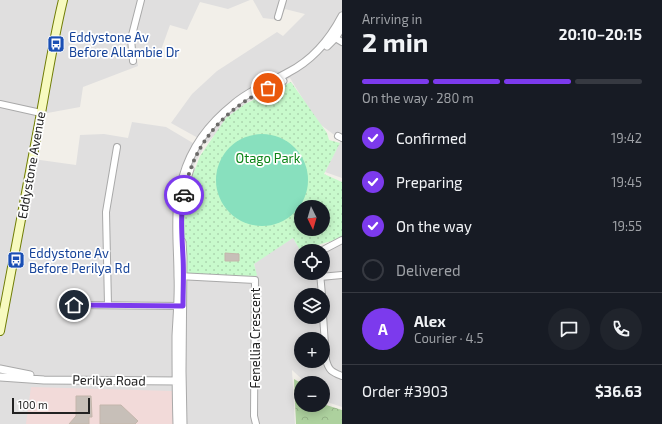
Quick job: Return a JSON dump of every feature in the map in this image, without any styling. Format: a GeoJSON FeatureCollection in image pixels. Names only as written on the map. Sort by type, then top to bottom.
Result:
{"type":"FeatureCollection","features":[{"type":"Feature","properties":{"kind":"main road","name":"Eddystone Avenue"},"geometry":{"type":"LineString","coordinates":[[0,331],[27,186],[48,48],[58,0]]}},
{"type":"Feature","properties":{"kind":"main road","name":"Eddystone Avenue"},"geometry":{"type":"LineString","coordinates":[[0,306],[63,0]]}},
{"type":"Feature","properties":{"kind":"street"},"geometry":{"type":"LineString","coordinates":[[133,61],[131,39],[141,0]]}},
{"type":"Feature","properties":{"kind":"street"},"geometry":{"type":"LineString","coordinates":[[278,17],[283,0]]}},
{"type":"Feature","properties":{"kind":"street"},"geometry":{"type":"LineString","coordinates":[[333,36],[342,16]]}},
{"type":"Feature","properties":{"kind":"street"},"geometry":{"type":"LineString","coordinates":[[177,424],[182,210],[183,198],[194,160],[204,142],[223,119],[233,110],[244,101],[298,72],[314,60],[342,27]]}},
{"type":"Feature","properties":{"kind":"street"},"geometry":{"type":"LineString","coordinates":[[333,36],[342,42]]}},
{"type":"Feature","properties":{"kind":"street"},"geometry":{"type":"LineString","coordinates":[[0,104],[39,112]]}},
{"type":"Feature","properties":{"kind":"street"},"geometry":{"type":"LineString","coordinates":[[108,305],[106,212],[117,147]]}},
{"type":"Feature","properties":{"kind":"street"},"geometry":{"type":"LineString","coordinates":[[330,246],[342,240]]}},
{"type":"Feature","properties":{"kind":"street"},"geometry":{"type":"LineString","coordinates":[[330,275],[342,275]]}},
{"type":"Feature","properties":{"kind":"street","name":"Fenellia Crescent"},"geometry":{"type":"LineString","coordinates":[[181,277],[255,280],[254,416],[256,424]]}},
{"type":"Feature","properties":{"kind":"street"},"geometry":{"type":"LineString","coordinates":[[74,305],[180,306]]}},
{"type":"Feature","properties":{"kind":"street"},"geometry":{"type":"LineString","coordinates":[[324,324],[326,360],[333,373],[342,376]]}},
{"type":"Feature","properties":{"kind":"street","name":"Perilya Road"},"geometry":{"type":"LineString","coordinates":[[0,368],[30,375],[37,379]]}},
{"type":"Feature","properties":{"kind":"street","name":"Perilya Road"},"geometry":{"type":"LineString","coordinates":[[0,377],[44,380],[179,381]]}},
{"type":"Feature","properties":{"kind":"street"},"geometry":{"type":"LineString","coordinates":[[179,381],[183,424]]}},
{"type":"Feature","properties":{"kind":"shaded area"},"geometry":{"type":"Polygon","coordinates":[[[0,0],[250,0],[228,9],[200,2],[187,30],[170,25],[161,50],[136,53],[138,66],[83,87],[80,107],[42,114],[33,159],[76,165],[80,135],[104,134],[128,138],[132,122],[166,127],[203,149],[189,174],[184,211],[256,274],[254,262],[293,238],[297,244],[294,244],[294,280],[330,280],[330,244],[329,244],[342,238],[342,407],[330,403],[330,376],[298,376],[292,370],[295,424],[0,424],[0,0]]]}},
{"type":"Feature","properties":{"kind":"shaded area"},"geometry":{"type":"Polygon","coordinates":[[[253,0],[342,0],[342,178],[325,172],[341,140],[317,122],[290,78],[268,88],[244,105],[207,143],[171,123],[192,94],[217,71],[277,32],[283,36],[305,14],[285,9],[279,20],[263,18],[253,0]]]}},
{"type":"Feature","properties":{"kind":"shaded area"},"geometry":{"type":"Polygon","coordinates":[[[31,387],[172,391],[174,424],[26,424],[31,387]]]}},
{"type":"Feature","properties":{"kind":"green space","name":"Otago Park"},"geometry":{"type":"Polygon","coordinates":[[[291,82],[327,133],[329,140],[340,143],[324,174],[342,182],[342,238],[321,244],[296,244],[293,238],[254,264],[257,275],[254,278],[183,275],[182,246],[184,206],[190,182],[200,156],[226,118],[245,104],[291,82]]]}},
{"type":"Feature","properties":{"kind":"green space"},"geometry":{"type":"Polygon","coordinates":[[[253,135],[271,135],[288,142],[300,154],[307,171],[307,189],[303,200],[294,200],[294,212],[288,218],[271,225],[253,225],[236,218],[224,206],[217,189],[217,171],[224,154],[236,142],[253,135]]]}},
{"type":"Feature","properties":{"kind":"green space"},"geometry":{"type":"Polygon","coordinates":[[[330,406],[342,410],[342,424],[296,424],[295,412],[330,412],[330,406]]]}},
{"type":"Feature","properties":{"kind":"building"},"geometry":{"type":"Polygon","coordinates":[[[225,253],[239,254],[239,261],[225,261],[225,253]]]}},
{"type":"Feature","properties":{"kind":"building"},"geometry":{"type":"Polygon","coordinates":[[[76,396],[91,396],[92,417],[89,417],[89,424],[69,424],[76,416],[76,396]]]}},
{"type":"Feature","properties":{"kind":"building"},"geometry":{"type":"Polygon","coordinates":[[[100,405],[121,405],[138,421],[135,424],[100,424],[100,405]]]}},
{"type":"Feature","properties":{"kind":"way so far"},"geometry":{"type":"LineString","coordinates":[[184,195],[186,182],[194,160],[210,134],[223,119],[244,101],[268,88]]}},
{"type":"Feature","properties":{"kind":"place","name":"Eddystone Av Before Allambie Dr"},"geometry":{"type":"Point","coordinates":[56,44]}},
{"type":"Feature","properties":{"kind":"place","name":"Eddystone Av Before Perilya Rd"},"geometry":{"type":"Point","coordinates":[16,260]}},
{"type":"Feature","properties":{"kind":"route"},"geometry":{"type":"LineString","coordinates":[[74,305],[183,306],[182,210],[184,195]]}}]}
